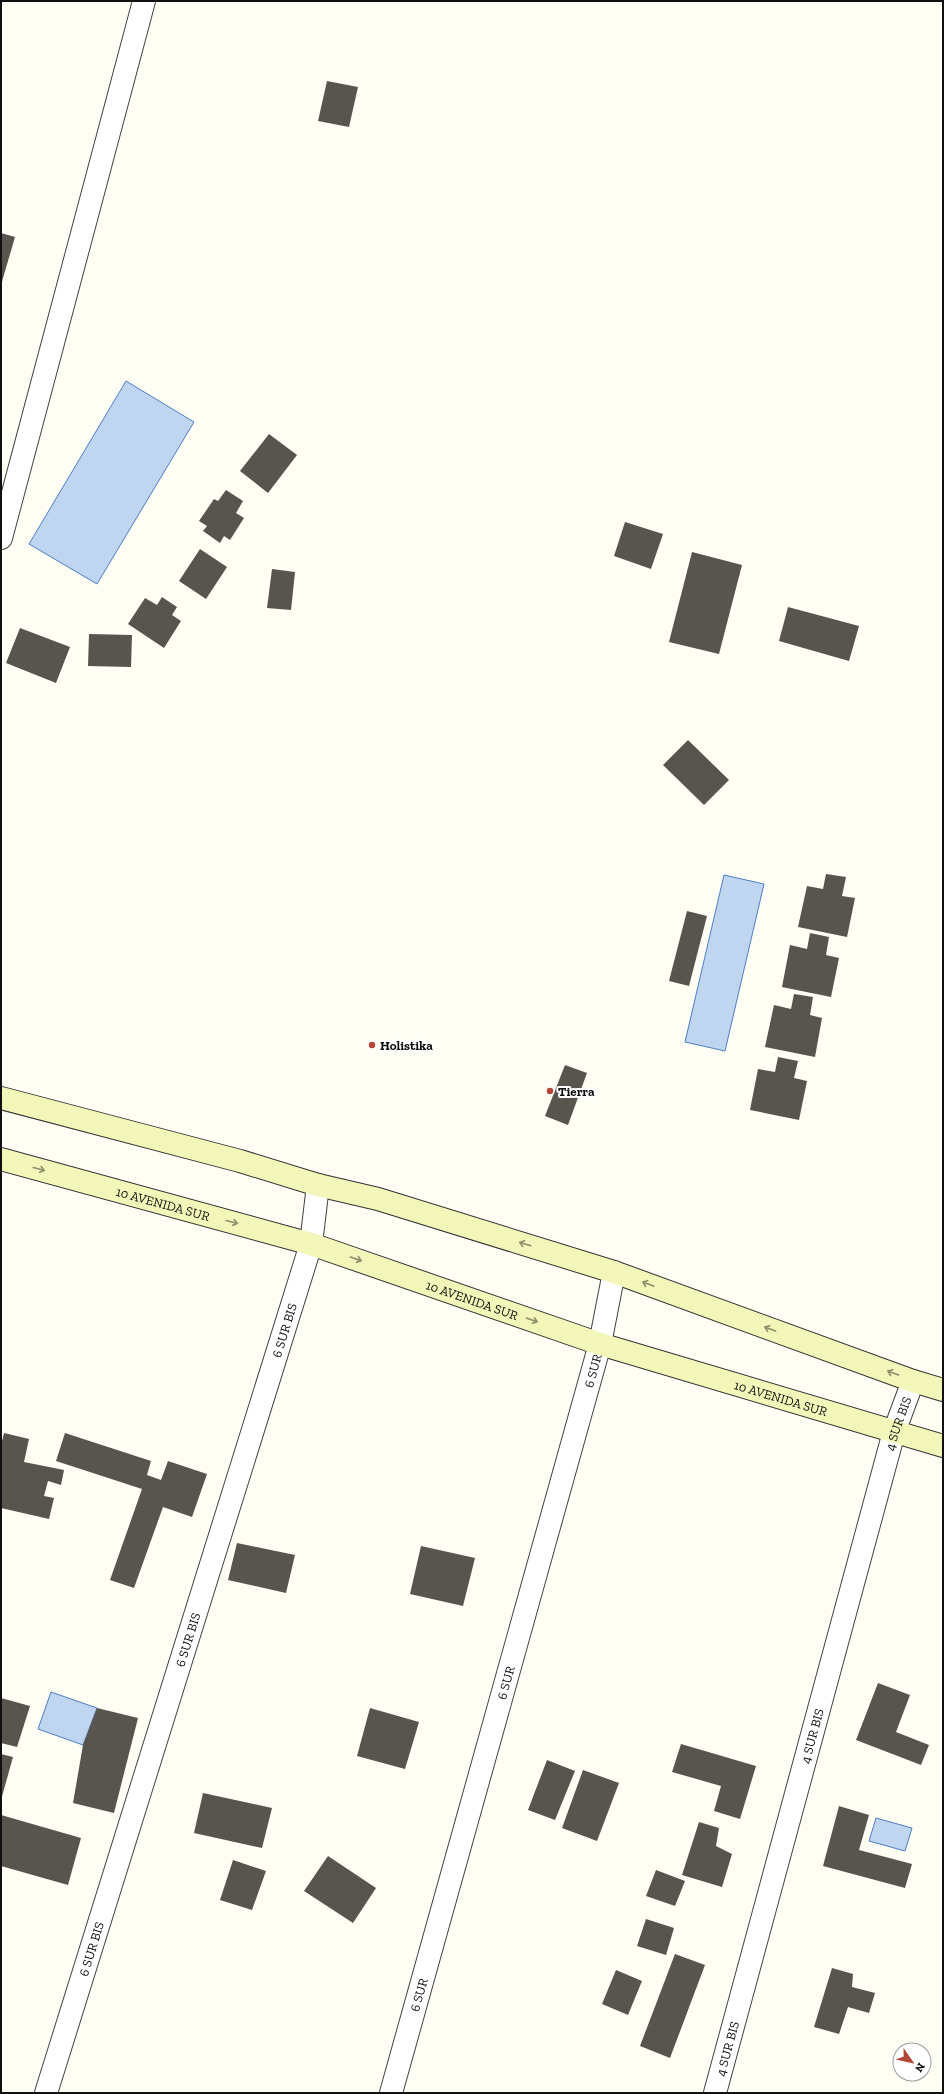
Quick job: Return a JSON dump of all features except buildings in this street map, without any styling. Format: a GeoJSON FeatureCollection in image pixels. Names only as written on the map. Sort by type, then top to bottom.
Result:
{"type":"FeatureCollection","features":[{"type":"Feature","properties":{"kind":"street"},"geometry":{"type":"LineString","coordinates":[[1,538],[144,1]]}},
{"type":"Feature","properties":{"kind":"street"},"geometry":{"type":"LineString","coordinates":[[1,1098],[240,1161],[318,1185],[378,1199],[614,1272],[913,1381],[943,1390]]}},
{"type":"Feature","properties":{"kind":"street","name":"10 AVENIDA SUR"},"geometry":{"type":"LineString","coordinates":[[1,1159],[311,1244],[600,1344],[943,1446]]}},
{"type":"Feature","properties":{"kind":"street","name":"6 SUR BIS"},"geometry":{"type":"LineString","coordinates":[[46,2093],[311,1244],[318,1185]]}},
{"type":"Feature","properties":{"kind":"street","name":"6 SUR"},"geometry":{"type":"LineString","coordinates":[[391,2093],[600,1344],[614,1272]]}},
{"type":"Feature","properties":{"kind":"street","name":"4 SUR BIS"},"geometry":{"type":"LineString","coordinates":[[715,2093],[894,1432],[913,1381]]}},
{"type":"Feature","properties":{"kind":"water"},"geometry":{"type":"Polygon","coordinates":[[[126,381],[194,422],[97,584],[29,544],[126,381]]]}},
{"type":"Feature","properties":{"kind":"water"},"geometry":{"type":"Polygon","coordinates":[[[724,875],[764,884],[725,1051],[685,1042],[724,875]]]}},
{"type":"Feature","properties":{"kind":"water"},"geometry":{"type":"Polygon","coordinates":[[[51,1692],[97,1708],[83,1745],[38,1729],[51,1692]]]}},
{"type":"Feature","properties":{"kind":"water"},"geometry":{"type":"Polygon","coordinates":[[[876,1818],[912,1828],[905,1851],[869,1841],[876,1818]]]}},
{"type":"Feature","properties":{"kind":"place","name":"Holistika"},"geometry":{"type":"Point","coordinates":[372,1045]}},
{"type":"Feature","properties":{"kind":"place","name":"Tierra"},"geometry":{"type":"Point","coordinates":[550,1091]}}]}
